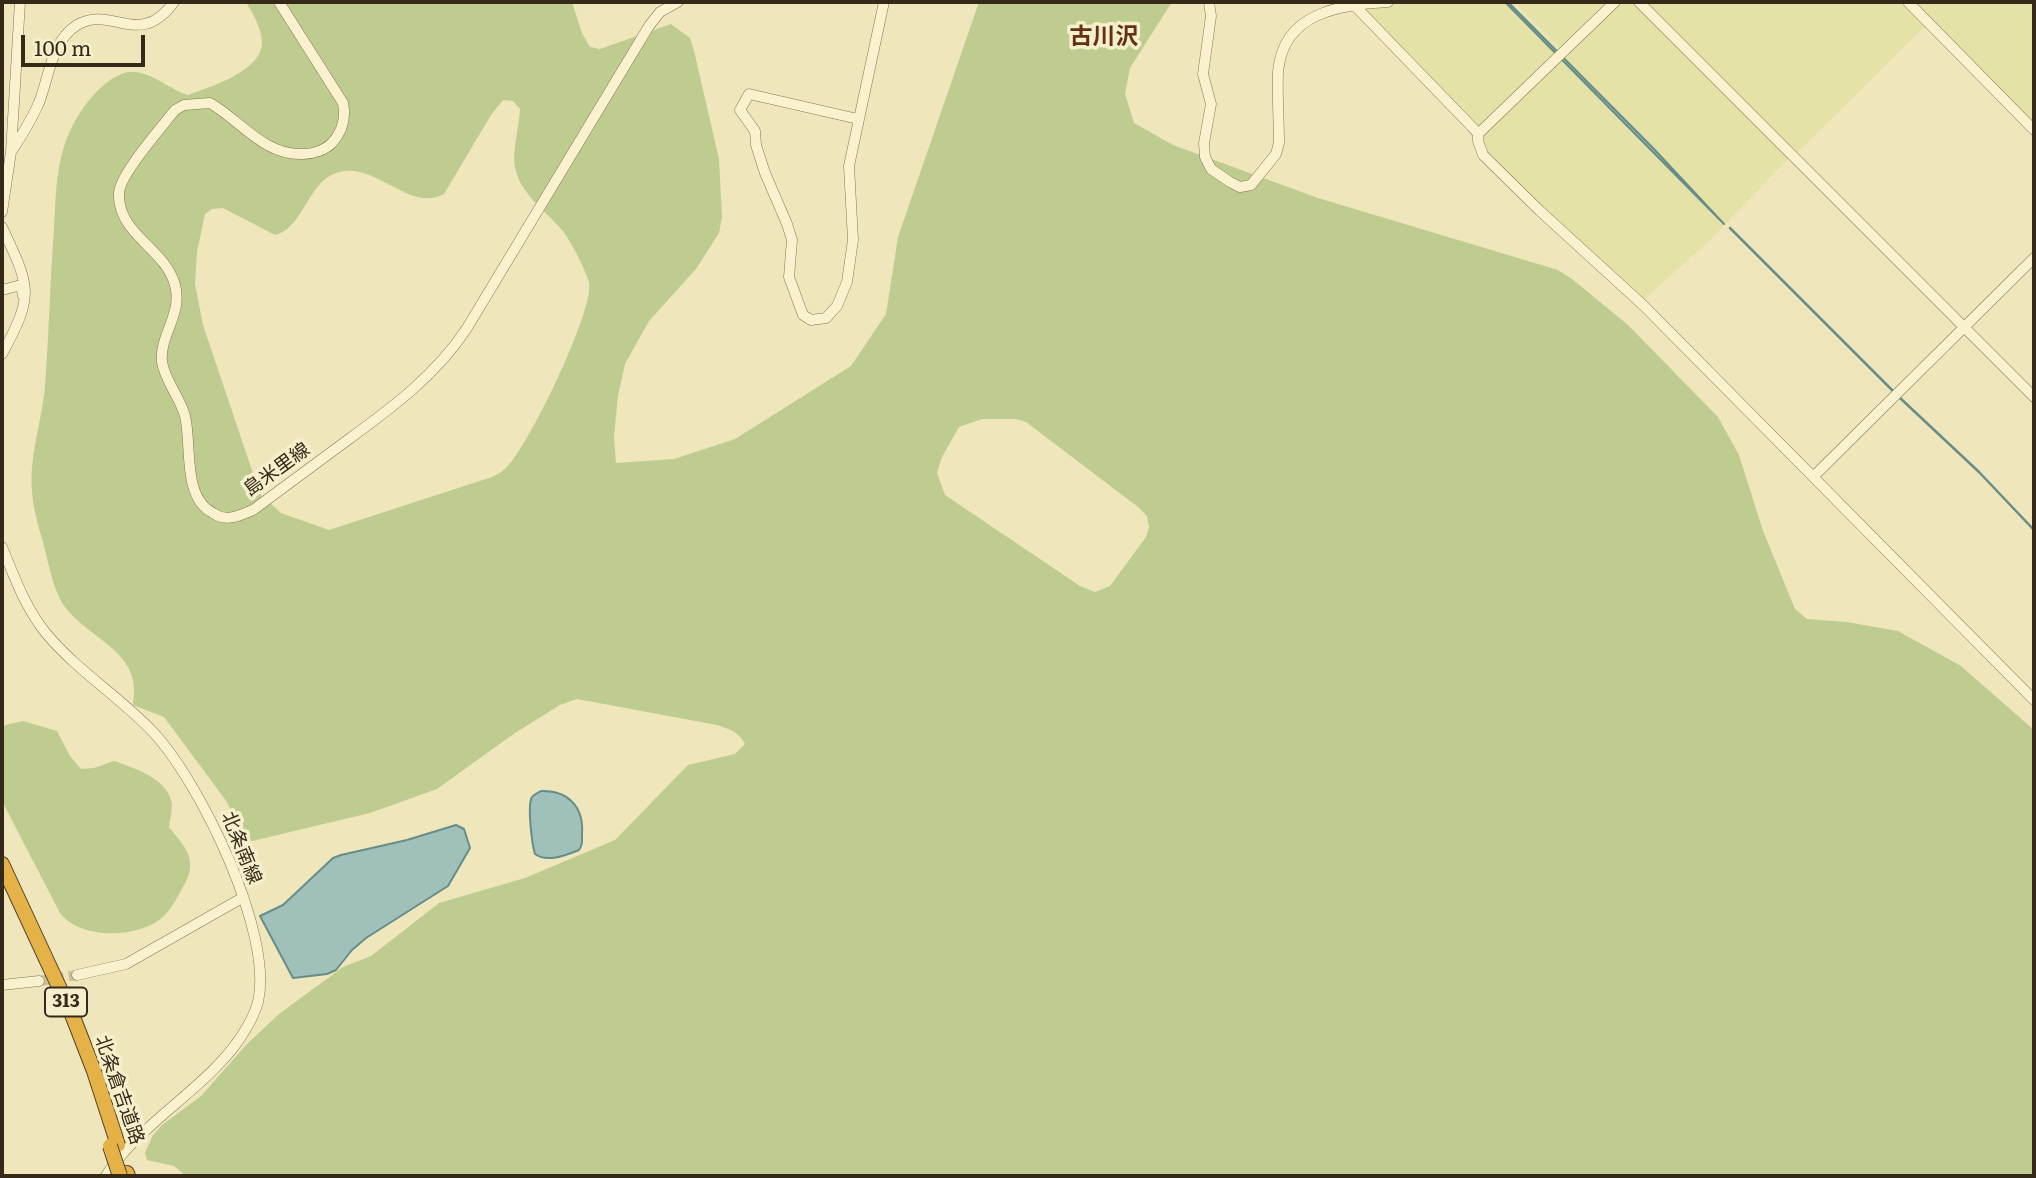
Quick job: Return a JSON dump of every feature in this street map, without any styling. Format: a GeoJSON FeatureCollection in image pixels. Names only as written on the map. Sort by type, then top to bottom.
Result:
{"type":"FeatureCollection","features":[{"type":"Feature","properties":{"kind":"highway","name":"北条倉吉道路"},"geometry":{"type":"LineString","coordinates":[[2,864],[73,1017],[94,1071],[114,1146]]}},
{"type":"Feature","properties":{"kind":"highway","name":"北条倉吉道路"},"geometry":{"type":"LineString","coordinates":[[2,885],[64,1020],[125,1175]]}},
{"type":"Feature","properties":{"kind":"street"},"geometry":{"type":"LineString","coordinates":[[2,212],[11,152],[20,2]]}},
{"type":"Feature","properties":{"kind":"street"},"geometry":{"type":"LineString","coordinates":[[11,152],[26,131],[60,43],[77,25],[95,19],[138,26],[163,17],[174,2]]}},
{"type":"Feature","properties":{"kind":"street","name":"島米里線"},"geometry":{"type":"LineString","coordinates":[[279,2],[343,103],[346,116],[338,135],[329,146],[312,154],[292,155],[258,139],[210,103],[184,104],[175,110],[126,174],[119,190],[123,218],[172,275],[176,289],[174,319],[163,351],[162,363],[185,417],[192,485],[197,498],[210,512],[222,517],[232,518],[253,510],[380,416],[441,362],[467,328],[649,26],[660,12],[678,2]]}},
{"type":"Feature","properties":{"kind":"street"},"geometry":{"type":"LineString","coordinates":[[858,119],[749,94],[740,110],[755,131],[756,145],[765,173],[787,224],[792,240],[789,277],[803,314],[811,320],[826,318],[837,306],[847,282],[853,240],[849,166],[884,2]]}},
{"type":"Feature","properties":{"kind":"street"},"geometry":{"type":"LineString","coordinates":[[1209,2],[1211,16],[1203,74],[1211,104],[1204,143],[1205,157],[1211,169],[1240,187],[1251,185],[1276,154],[1279,143],[1278,72],[1292,33],[1312,16],[1355,4],[1388,2]]}},
{"type":"Feature","properties":{"kind":"street"},"geometry":{"type":"LineString","coordinates":[[1478,134],[1615,2]]}},
{"type":"Feature","properties":{"kind":"street"},"geometry":{"type":"LineString","coordinates":[[1639,2],[2034,397]]}},
{"type":"Feature","properties":{"kind":"street"},"geometry":{"type":"LineString","coordinates":[[1908,2],[2034,130]]}},
{"type":"Feature","properties":{"kind":"street"},"geometry":{"type":"LineString","coordinates":[[1355,4],[1478,134],[1483,155],[1643,305],[2034,700]]}},
{"type":"Feature","properties":{"kind":"street"},"geometry":{"type":"LineString","coordinates":[[2,227],[26,284],[21,315],[2,354]]}},
{"type":"Feature","properties":{"kind":"street"},"geometry":{"type":"LineString","coordinates":[[1814,476],[2034,258]]}},
{"type":"Feature","properties":{"kind":"street"},"geometry":{"type":"LineString","coordinates":[[2,290],[21,285],[25,302]]}},
{"type":"Feature","properties":{"kind":"street","name":"北条南線"},"geometry":{"type":"LineString","coordinates":[[2,547],[29,610],[45,632],[154,733],[198,794],[213,823],[242,898],[258,951],[258,1003],[247,1027],[222,1058],[139,1135],[106,1176]]}},
{"type":"Feature","properties":{"kind":"street"},"geometry":{"type":"LineString","coordinates":[[77,975],[126,964],[242,898]]}},
{"type":"Feature","properties":{"kind":"street"},"geometry":{"type":"LineString","coordinates":[[2,985],[39,981]]}},
{"type":"Feature","properties":{"kind":"shaded area"},"geometry":{"type":"Polygon","coordinates":[[[1415,2],[1511,2],[1561,52],[1479,132],[1360,7],[1415,2]]]}},
{"type":"Feature","properties":{"kind":"shaded area"},"geometry":{"type":"Polygon","coordinates":[[[1514,2],[1612,2],[1562,51],[1514,2]]]}},
{"type":"Feature","properties":{"kind":"shaded area"},"geometry":{"type":"Polygon","coordinates":[[[1617,2],[1636,2],[1789,158],[1711,239],[1644,300],[1487,156],[1481,134],[1617,2]]]}},
{"type":"Feature","properties":{"kind":"shaded area"},"geometry":{"type":"Polygon","coordinates":[[[1640,2],[1906,2],[1926,25],[1796,154],[1640,2]]]}},
{"type":"Feature","properties":{"kind":"shaded area"},"geometry":{"type":"Polygon","coordinates":[[[1910,2],[2034,2],[2034,127],[1910,2]]]}},
{"type":"Feature","properties":{"kind":"green space"},"geometry":{"type":"Polygon","coordinates":[[[246,2],[572,2],[582,33],[590,47],[600,49],[671,24],[690,38],[719,159],[722,217],[719,233],[696,269],[649,321],[625,364],[614,436],[616,463],[674,459],[735,439],[851,366],[886,314],[898,237],[979,2],[1172,2],[1130,68],[1125,94],[1134,123],[1173,145],[1318,198],[1558,270],[1572,279],[1628,325],[1718,417],[1739,455],[1763,531],[1795,609],[1807,619],[1847,622],[1898,631],[1961,666],[2034,730],[2034,1176],[186,1176],[174,1166],[147,1160],[145,1153],[153,1135],[162,1125],[201,1096],[247,1044],[279,1014],[343,967],[371,956],[439,903],[525,878],[615,840],[688,765],[735,754],[745,744],[737,734],[717,725],[577,699],[560,705],[515,733],[437,789],[370,813],[248,842],[237,828],[227,802],[164,717],[133,705],[134,687],[123,659],[65,607],[55,585],[38,523],[32,478],[45,386],[56,190],[62,152],[71,129],[86,104],[107,82],[124,73],[148,75],[188,95],[244,70],[259,53],[262,43],[259,27],[246,2]],[[503,100],[491,115],[444,194],[420,198],[371,176],[346,171],[333,174],[323,181],[294,222],[275,235],[223,208],[212,209],[205,214],[197,252],[195,284],[203,325],[260,494],[281,513],[329,530],[492,477],[504,470],[515,457],[543,409],[582,320],[589,282],[565,234],[528,194],[518,177],[514,154],[520,109],[513,101],[503,100]],[[982,419],[959,427],[942,457],[937,473],[945,495],[1080,586],[1095,592],[1110,586],[1146,537],[1149,527],[1147,516],[1026,422],[1016,419],[982,419]]]}},
{"type":"Feature","properties":{"kind":"green space"},"geometry":{"type":"Polygon","coordinates":[[[23,721],[57,731],[70,756],[81,769],[114,761],[158,781],[169,795],[172,804],[169,827],[186,850],[190,872],[171,907],[153,924],[126,932],[95,932],[69,922],[60,913],[2,801],[2,731],[5,725],[23,721]]]}},
{"type":"Feature","properties":{"kind":"water"},"geometry":{"type":"Polygon","coordinates":[[[1505,2],[1508,2],[1653,148],[1724,224],[1505,2]]]}},
{"type":"Feature","properties":{"kind":"water"},"geometry":{"type":"Polygon","coordinates":[[[541,791],[560,794],[573,802],[582,825],[579,850],[551,858],[535,854],[530,808],[532,797],[541,791]]]}},
{"type":"Feature","properties":{"kind":"water"},"geometry":{"type":"Polygon","coordinates":[[[456,825],[464,829],[470,848],[448,886],[366,938],[336,970],[327,974],[293,978],[260,916],[283,905],[333,858],[456,825]]]}},
{"type":"Feature","properties":{"kind":"waterway"},"geometry":{"type":"LineString","coordinates":[[1730,228],[1894,392]]}},
{"type":"Feature","properties":{"kind":"waterway"},"geometry":{"type":"LineString","coordinates":[[1899,397],[1979,472],[2034,530]]}},
{"type":"Feature","properties":{"kind":"tunnel"},"geometry":{"type":"LineString","coordinates":[[39,981],[77,975]]}},
{"type":"Feature","properties":{"kind":"district","name":"古川沢"},"geometry":{"type":"Point","coordinates":[1104,37]}}]}
